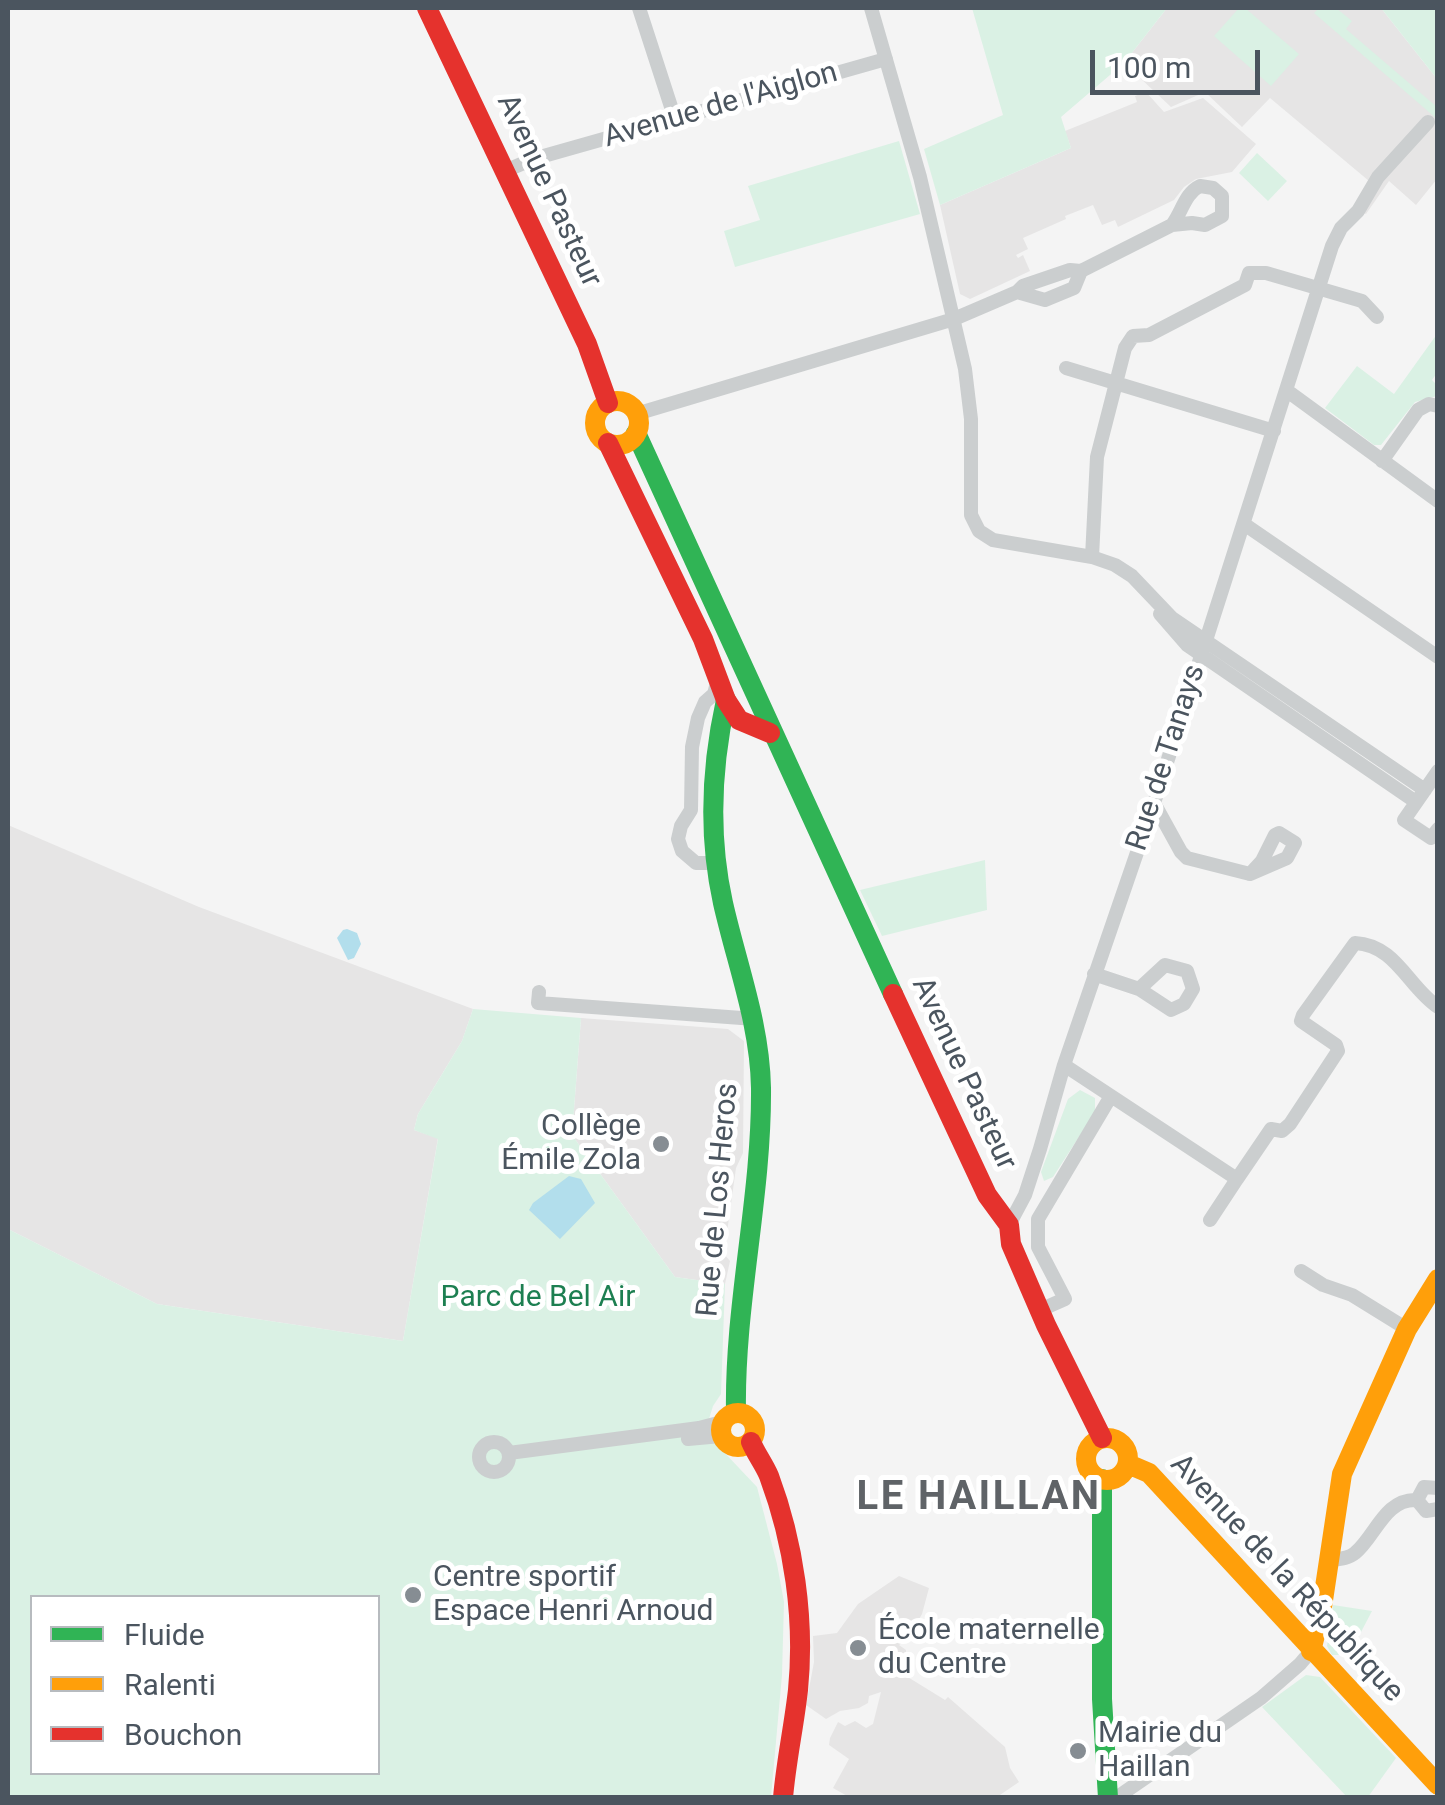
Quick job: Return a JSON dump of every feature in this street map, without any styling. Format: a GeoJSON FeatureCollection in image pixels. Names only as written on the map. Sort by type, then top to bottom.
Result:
{"type":"FeatureCollection","features":[{"type":"Feature","properties":{"kind":"main road","name":"Avenue Pasteur"},"geometry":{"type":"LineString","coordinates":[[427,8],[587,344],[608,403],[595,421],[598,434],[608,443],[662,552],[726,700],[739,720],[770,733]]}},
{"type":"Feature","properties":{"kind":"main road"},"geometry":{"type":"LineString","coordinates":[[608,403],[623,402],[636,423],[623,444],[608,443]]}},
{"type":"Feature","properties":{"kind":"main road","name":"Avenue Pasteur"},"geometry":{"type":"LineString","coordinates":[[636,423],[768,717],[770,733],[987,1195],[1009,1226],[1011,1244],[1102,1438]]}},
{"type":"Feature","properties":{"kind":"main road"},"geometry":{"type":"LineString","coordinates":[[718,678],[723,670],[734,666],[751,680]]}},
{"type":"Feature","properties":{"kind":"main road","name":"Rue de Los Heros"},"geometry":{"type":"LineString","coordinates":[[726,700],[716,740],[712,783],[717,863],[722,902],[755,1019],[762,1088],[726,1424]]}},
{"type":"Feature","properties":{"kind":"main road"},"geometry":{"type":"LineString","coordinates":[[716,740],[724,732],[746,724]]}},
{"type":"Feature","properties":{"kind":"main road"},"geometry":{"type":"LineString","coordinates":[[1311,1650],[1322,1617],[1342,1474],[1407,1329],[1438,1278]]}},
{"type":"Feature","properties":{"kind":"main road"},"geometry":{"type":"LineString","coordinates":[[751,1442],[742,1448],[732,1447],[726,1424],[747,1416],[754,1425],[751,1442],[767,1471],[796,1585],[800,1635],[798,1692],[787,1751],[784,1798]]}},
{"type":"Feature","properties":{"kind":"main road"},"geometry":{"type":"LineString","coordinates":[[1102,1438],[1122,1444],[1128,1464],[1121,1475],[1102,1479],[1090,1472],[1086,1458],[1090,1446],[1102,1438]]}},
{"type":"Feature","properties":{"kind":"main road","name":"Avenue de la République"},"geometry":{"type":"LineString","coordinates":[[1128,1464],[1149,1473],[1438,1785]]}},
{"type":"Feature","properties":{"kind":"main road"},"geometry":{"type":"LineString","coordinates":[[1102,1479],[1102,1699],[1112,1798]]}},
{"type":"Feature","properties":{"kind":"street"},"geometry":{"type":"LineString","coordinates":[[639,8],[676,119]]}},
{"type":"Feature","properties":{"kind":"street"},"geometry":{"type":"LineString","coordinates":[[870,8],[920,177],[965,369],[971,419],[971,515],[979,531],[994,540],[1092,557],[1115,565],[1145,590],[1176,635],[1203,647],[1420,796]]}},
{"type":"Feature","properties":{"kind":"street","name":"Avenue de l'Aiglon"},"geometry":{"type":"LineString","coordinates":[[505,171],[533,159],[886,59]]}},
{"type":"Feature","properties":{"kind":"street","name":"Rue de Tanays"},"geometry":{"type":"LineString","coordinates":[[1009,1226],[1025,1195],[1318,288],[1341,228],[1358,211],[1391,162],[1428,122]]}},
{"type":"Feature","properties":{"kind":"street"},"geometry":{"type":"LineString","coordinates":[[636,423],[954,320],[1018,292],[1045,300],[1074,288],[1081,271],[1172,225]]}},
{"type":"Feature","properties":{"kind":"street"},"geometry":{"type":"LineString","coordinates":[[1092,557],[1098,457],[1125,348],[1133,336],[1149,335],[1245,284],[1249,272],[1266,273],[1362,301],[1377,317]]}},
{"type":"Feature","properties":{"kind":"street"},"geometry":{"type":"LineString","coordinates":[[1066,368],[1274,430]]}},
{"type":"Feature","properties":{"kind":"street"},"geometry":{"type":"LineString","coordinates":[[1286,390],[1438,501]]}},
{"type":"Feature","properties":{"kind":"street"},"geometry":{"type":"LineString","coordinates":[[1382,461],[1418,410],[1429,404],[1438,406]]}},
{"type":"Feature","properties":{"kind":"street"},"geometry":{"type":"LineString","coordinates":[[1244,524],[1438,657]]}},
{"type":"Feature","properties":{"kind":"street"},"geometry":{"type":"LineString","coordinates":[[717,863],[696,863],[682,851],[678,840],[692,810],[692,747],[698,718],[705,702],[714,694],[718,678]]}},
{"type":"Feature","properties":{"kind":"street"},"geometry":{"type":"LineString","coordinates":[[1435,837],[1404,820],[1438,771]]}},
{"type":"Feature","properties":{"kind":"street"},"geometry":{"type":"LineString","coordinates":[[1154,803],[1187,858],[1250,874]]}},
{"type":"Feature","properties":{"kind":"street"},"geometry":{"type":"LineString","coordinates":[[1210,1220],[1271,1129],[1282,1131],[1290,1124],[1338,1052],[1336,1045],[1301,1021],[1355,943],[1371,946],[1399,963],[1424,998],[1438,1007]]}},
{"type":"Feature","properties":{"kind":"street"},"geometry":{"type":"LineString","coordinates":[[1094,974],[1139,989]]}},
{"type":"Feature","properties":{"kind":"street"},"geometry":{"type":"LineString","coordinates":[[539,992],[538,1004],[755,1019]]}},
{"type":"Feature","properties":{"kind":"street"},"geometry":{"type":"LineString","coordinates":[[1064,1065],[1237,1179]]}},
{"type":"Feature","properties":{"kind":"street"},"geometry":{"type":"LineString","coordinates":[[1040,1310],[1066,1299],[1038,1247],[1038,1219],[1112,1096]]}},
{"type":"Feature","properties":{"kind":"street"},"geometry":{"type":"LineString","coordinates":[[1301,1271],[1323,1285],[1352,1295],[1407,1329]]}},
{"type":"Feature","properties":{"kind":"street"},"geometry":{"type":"LineString","coordinates":[[509,1458],[726,1424]]}},
{"type":"Feature","properties":{"kind":"street"},"geometry":{"type":"LineString","coordinates":[[1417,1500],[1424,1487],[1437,1488]]}},
{"type":"Feature","properties":{"kind":"street"},"geometry":{"type":"LineString","coordinates":[[1330,1560],[1354,1554],[1376,1524],[1403,1501],[1417,1500]]}},
{"type":"Feature","properties":{"kind":"street"},"geometry":{"type":"LineString","coordinates":[[1417,1500],[1426,1511],[1438,1509]]}},
{"type":"Feature","properties":{"kind":"street"},"geometry":{"type":"LineString","coordinates":[[1112,1798],[1261,1698],[1311,1650]]}},
{"type":"Feature","properties":{"kind":"shaded area"},"geometry":{"type":"Polygon","coordinates":[[[1167,8],[1381,8],[1437,79],[1437,179],[1416,205],[1389,181],[1366,214],[1355,209],[1369,181],[1270,98],[1242,127],[1205,92],[1171,107],[1124,63],[1167,8]]]}},
{"type":"Feature","properties":{"kind":"shaded area"},"geometry":{"type":"Polygon","coordinates":[[[1146,92],[1164,112],[1203,98],[1256,144],[1232,172],[1196,179],[1174,200],[1118,227],[1115,220],[1102,225],[1093,205],[1065,216],[1066,219],[1023,238],[1028,249],[1016,255],[1023,255],[1030,271],[970,299],[960,294],[940,205],[1071,148],[1065,131],[1137,102],[1135,96],[1146,92]]]}},
{"type":"Feature","properties":{"kind":"shaded area"},"geometry":{"type":"Polygon","coordinates":[[[8,825],[199,907],[473,1009],[462,1041],[418,1114],[414,1130],[438,1138],[403,1341],[157,1304],[8,1229],[8,825]]]}},
{"type":"Feature","properties":{"kind":"shaded area","name":"Collège Émile Zola"},"geometry":{"type":"Polygon","coordinates":[[[581,1018],[728,1029],[744,1041],[743,1153],[736,1168],[724,1254],[730,1261],[725,1284],[675,1277],[572,1135],[581,1018]]]}},
{"type":"Feature","properties":{"kind":"shaded area"},"geometry":{"type":"Polygon","coordinates":[[[899,1576],[929,1588],[922,1614],[907,1640],[899,1645],[906,1650],[906,1659],[898,1662],[898,1671],[945,1700],[948,1697],[1005,1747],[1010,1768],[1019,1782],[997,1797],[849,1797],[833,1788],[849,1759],[829,1745],[838,1722],[845,1726],[855,1721],[866,1728],[873,1724],[881,1692],[869,1696],[868,1703],[859,1708],[840,1711],[826,1719],[806,1705],[814,1662],[813,1636],[837,1633],[858,1604],[899,1576]]]}},
{"type":"Feature","properties":{"kind":"green space"},"geometry":{"type":"Polygon","coordinates":[[[972,8],[1167,8],[1124,63],[1061,117],[1071,148],[940,205],[924,149],[1003,115],[972,8]]]}},
{"type":"Feature","properties":{"kind":"green space"},"geometry":{"type":"Polygon","coordinates":[[[1239,8],[1245,8],[1299,54],[1271,86],[1214,36],[1239,8]]]}},
{"type":"Feature","properties":{"kind":"green space"},"geometry":{"type":"Polygon","coordinates":[[[1319,8],[1336,8],[1352,21],[1346,29],[1437,107],[1437,119],[1314,13],[1319,8]]]}},
{"type":"Feature","properties":{"kind":"green space"},"geometry":{"type":"Polygon","coordinates":[[[1381,8],[1437,8],[1437,79],[1381,8]]]}},
{"type":"Feature","properties":{"kind":"green space"},"geometry":{"type":"Polygon","coordinates":[[[899,141],[920,214],[735,267],[724,231],[760,220],[748,186],[899,141]]]}},
{"type":"Feature","properties":{"kind":"green space"},"geometry":{"type":"Polygon","coordinates":[[[1257,153],[1287,181],[1268,201],[1239,173],[1257,153]]]}},
{"type":"Feature","properties":{"kind":"green space"},"geometry":{"type":"Polygon","coordinates":[[[1437,334],[1437,373],[1432,380],[1437,385],[1437,396],[1415,402],[1381,445],[1374,445],[1325,408],[1357,366],[1394,394],[1437,334]]]}},
{"type":"Feature","properties":{"kind":"green space"},"geometry":{"type":"Polygon","coordinates":[[[985,860],[987,910],[882,936],[860,890],[985,860]]]}},
{"type":"Feature","properties":{"kind":"green space","name":"Parc de Bel Air"},"geometry":{"type":"Polygon","coordinates":[[[473,1009],[581,1018],[572,1135],[675,1277],[725,1284],[721,1394],[705,1432],[757,1487],[784,1602],[771,1797],[8,1797],[8,1229],[157,1304],[403,1341],[438,1139],[414,1130],[418,1114],[462,1041],[473,1009]]]}},
{"type":"Feature","properties":{"kind":"green space"},"geometry":{"type":"Polygon","coordinates":[[[1080,1090],[1095,1098],[1095,1112],[1053,1177],[1044,1181],[1041,1172],[1068,1099],[1080,1090]]]}},
{"type":"Feature","properties":{"kind":"green space"},"geometry":{"type":"Polygon","coordinates":[[[1333,1605],[1372,1611],[1349,1655],[1332,1655],[1327,1646],[1333,1605]]]}},
{"type":"Feature","properties":{"kind":"green space"},"geometry":{"type":"Polygon","coordinates":[[[1306,1675],[1320,1677],[1396,1758],[1368,1797],[1347,1797],[1262,1707],[1306,1675]]]}},
{"type":"Feature","properties":{"kind":"water"},"geometry":{"type":"Polygon","coordinates":[[[347,929],[357,933],[361,944],[354,958],[348,960],[337,938],[347,929]]]}},
{"type":"Feature","properties":{"kind":"water"},"geometry":{"type":"Polygon","coordinates":[[[569,1176],[581,1179],[595,1203],[560,1239],[529,1210],[569,1176]]]}},
{"type":"Feature","properties":{"kind":"traffic: fast"},"geometry":{"type":"LineString","coordinates":[[636,433],[893,994]]}},
{"type":"Feature","properties":{"kind":"traffic: fast"},"geometry":{"type":"LineString","coordinates":[[726,700],[715,776],[715,852],[723,903],[752,1018],[761,1088],[757,1169],[739,1332],[736,1413]]}},
{"type":"Feature","properties":{"kind":"traffic: fast"},"geometry":{"type":"LineString","coordinates":[[1102,1479],[1102,1699],[1108,1798]]}},
{"type":"Feature","properties":{"kind":"traffic: slow"},"geometry":{"type":"LineString","coordinates":[[617,401],[632,408],[639,423],[632,438],[617,445],[602,438],[595,423],[602,408],[617,401]]}},
{"type":"Feature","properties":{"kind":"traffic: slow"},"geometry":{"type":"LineString","coordinates":[[1311,1651],[1322,1607],[1342,1474],[1407,1329],[1438,1279]]}},
{"type":"Feature","properties":{"kind":"traffic: slow"},"geometry":{"type":"LineString","coordinates":[[738,1413],[750,1418],[755,1430],[750,1442],[738,1447],[726,1442],[721,1430],[726,1418],[738,1413]]}},
{"type":"Feature","properties":{"kind":"traffic: slow"},"geometry":{"type":"LineString","coordinates":[[1107,1438],[1122,1444],[1128,1459],[1122,1474],[1107,1480],[1092,1474],[1086,1459],[1092,1444],[1107,1438]]}},
{"type":"Feature","properties":{"kind":"traffic: slow"},"geometry":{"type":"LineString","coordinates":[[1128,1464],[1149,1473],[1438,1785]]}},
{"type":"Feature","properties":{"kind":"traffic: jam"},"geometry":{"type":"LineString","coordinates":[[427,8],[587,344],[608,403]]}},
{"type":"Feature","properties":{"kind":"traffic: jam"},"geometry":{"type":"LineString","coordinates":[[608,443],[703,639],[726,700],[739,720],[770,733]]}},
{"type":"Feature","properties":{"kind":"traffic: jam"},"geometry":{"type":"LineString","coordinates":[[893,994],[987,1195],[1009,1225],[1011,1244],[1046,1325],[1102,1438]]}},
{"type":"Feature","properties":{"kind":"traffic: jam"},"geometry":{"type":"LineString","coordinates":[[751,1442],[778,1502],[796,1582],[800,1663],[783,1798]]}},
{"type":"Feature","properties":{"kind":"place","name":"Collège Émile Zola"},"geometry":{"type":"Point","coordinates":[661,1144]}},
{"type":"Feature","properties":{"kind":"place","name":"Centre sportif Espace Henri Arnoud"},"geometry":{"type":"Point","coordinates":[413,1595]}},
{"type":"Feature","properties":{"kind":"place","name":"École maternelle du Centre"},"geometry":{"type":"Point","coordinates":[858,1648]}},
{"type":"Feature","properties":{"kind":"place","name":"Mairie du Haillan"},"geometry":{"type":"Point","coordinates":[1078,1751]}},
{"type":"Feature","properties":{"kind":"district","name":"LE HAILLAN"},"geometry":{"type":"Point","coordinates":[979,1499]}}]}
